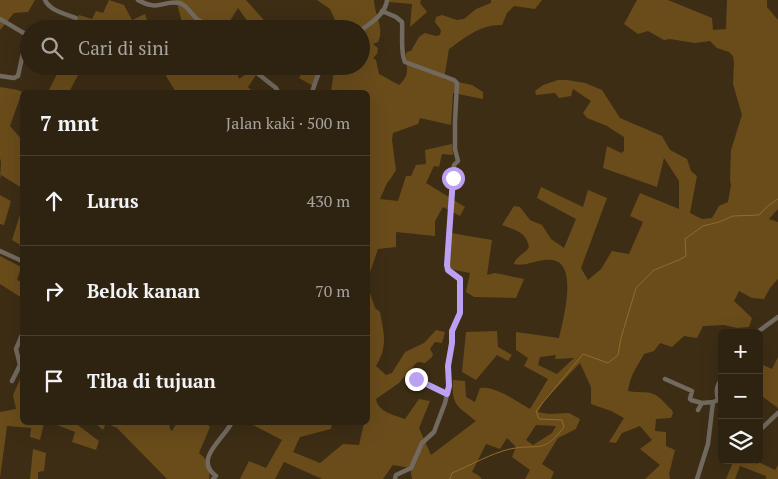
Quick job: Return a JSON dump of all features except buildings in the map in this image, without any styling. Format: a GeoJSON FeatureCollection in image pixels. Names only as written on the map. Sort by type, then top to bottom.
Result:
{"type":"FeatureCollection","features":[{"type":"Feature","properties":{"kind":"street"},"geometry":{"type":"LineString","coordinates":[[45,0],[46,4],[53,9],[76,18]]}},
{"type":"Feature","properties":{"kind":"street"},"geometry":{"type":"LineString","coordinates":[[138,0],[152,6],[168,1],[180,3],[187,7],[199,20]]}},
{"type":"Feature","properties":{"kind":"street"},"geometry":{"type":"LineString","coordinates":[[370,25],[387,4],[387,0]]}},
{"type":"Feature","properties":{"kind":"street"},"geometry":{"type":"LineString","coordinates":[[382,11],[402,22],[402,53],[405,62],[454,80],[457,83],[454,122],[455,149],[458,160],[454,165],[447,265],[448,270],[460,279],[461,287],[459,297],[460,313],[452,331],[448,366],[449,386],[434,432],[422,443],[411,468],[396,475],[396,479]]}},
{"type":"Feature","properties":{"kind":"street"},"geometry":{"type":"LineString","coordinates":[[0,19],[20,31]]}},
{"type":"Feature","properties":{"kind":"street"},"geometry":{"type":"LineString","coordinates":[[0,76],[14,78],[18,76],[20,67]]}},
{"type":"Feature","properties":{"kind":"street"},"geometry":{"type":"LineString","coordinates":[[259,75],[277,90]]}},
{"type":"Feature","properties":{"kind":"street"},"geometry":{"type":"LineString","coordinates":[[313,90],[318,75]]}},
{"type":"Feature","properties":{"kind":"street"},"geometry":{"type":"LineString","coordinates":[[0,251],[20,260]]}},
{"type":"Feature","properties":{"kind":"street"},"geometry":{"type":"LineString","coordinates":[[762,329],[778,317]]}},
{"type":"Feature","properties":{"kind":"street"},"geometry":{"type":"LineString","coordinates":[[12,381],[20,365],[16,350],[20,340]]}},
{"type":"Feature","properties":{"kind":"street"},"geometry":{"type":"LineString","coordinates":[[416,379],[447,394]]}},
{"type":"Feature","properties":{"kind":"street"},"geometry":{"type":"LineString","coordinates":[[665,379],[692,391],[690,400],[718,401]]}},
{"type":"Feature","properties":{"kind":"street"},"geometry":{"type":"LineString","coordinates":[[698,410],[702,402]]}},
{"type":"Feature","properties":{"kind":"street"},"geometry":{"type":"LineString","coordinates":[[697,479],[708,444],[713,402]]}},
{"type":"Feature","properties":{"kind":"street"},"geometry":{"type":"LineString","coordinates":[[763,427],[778,413]]}},
{"type":"Feature","properties":{"kind":"street"},"geometry":{"type":"LineString","coordinates":[[221,479],[215,478],[209,471],[207,467],[208,457],[230,425]]}},
{"type":"Feature","properties":{"kind":"shaded area"},"geometry":{"type":"Polygon","coordinates":[[[0,0],[35,0],[28,12],[14,13],[0,30],[0,0]]]}},
{"type":"Feature","properties":{"kind":"shaded area"},"geometry":{"type":"Polygon","coordinates":[[[109,0],[124,5],[132,20],[77,20],[79,15],[92,19],[96,11],[103,13],[109,0]]]}},
{"type":"Feature","properties":{"kind":"shaded area"},"geometry":{"type":"Polygon","coordinates":[[[176,0],[246,0],[264,20],[247,20],[238,8],[231,20],[181,20],[176,0]]]}},
{"type":"Feature","properties":{"kind":"shaded area"},"geometry":{"type":"Polygon","coordinates":[[[317,0],[374,0],[380,26],[380,37],[378,42],[373,44],[378,48],[377,54],[373,58],[376,60],[379,74],[399,85],[406,74],[406,54],[411,51],[419,37],[425,33],[436,36],[440,35],[441,30],[435,22],[436,17],[442,15],[457,20],[464,19],[476,9],[491,3],[491,0],[542,0],[535,9],[514,6],[507,13],[502,25],[480,29],[449,49],[444,79],[472,85],[483,92],[483,99],[453,93],[451,125],[420,118],[418,124],[393,133],[392,140],[396,170],[387,183],[380,199],[398,201],[406,176],[411,176],[416,165],[426,164],[425,150],[452,144],[453,155],[442,154],[439,167],[434,166],[426,183],[465,207],[460,216],[443,207],[435,221],[435,236],[396,232],[396,247],[378,249],[370,272],[370,90],[331,90],[333,75],[370,75],[370,20],[335,20],[330,9],[317,0]]]}},
{"type":"Feature","properties":{"kind":"shaded area"},"geometry":{"type":"Polygon","coordinates":[[[389,0],[421,0],[420,3],[427,12],[410,27],[412,4],[389,2],[389,0]]]}},
{"type":"Feature","properties":{"kind":"shaded area"},"geometry":{"type":"Polygon","coordinates":[[[637,0],[668,0],[712,18],[713,30],[726,29],[727,0],[767,0],[767,7],[778,20],[778,209],[769,219],[778,222],[778,279],[764,299],[752,298],[739,291],[734,301],[752,318],[749,327],[703,326],[697,338],[684,336],[672,347],[660,343],[654,351],[644,354],[634,371],[629,385],[628,391],[656,395],[672,410],[671,418],[656,419],[655,431],[666,432],[666,446],[675,450],[669,474],[670,479],[645,479],[660,465],[640,449],[652,440],[640,426],[622,433],[616,443],[609,442],[624,418],[591,404],[591,387],[580,363],[544,401],[538,412],[549,414],[569,413],[580,419],[576,429],[558,438],[542,464],[554,472],[551,479],[525,479],[530,470],[512,457],[516,447],[507,438],[500,449],[486,444],[472,472],[482,479],[412,479],[410,468],[393,465],[383,479],[322,479],[284,462],[275,479],[240,479],[249,461],[266,468],[282,440],[253,425],[332,425],[331,429],[300,437],[293,452],[320,463],[343,444],[359,445],[364,425],[370,425],[370,293],[375,308],[380,312],[384,333],[384,346],[376,366],[386,375],[392,373],[405,352],[424,343],[436,330],[445,332],[442,343],[435,342],[430,349],[433,354],[432,357],[425,363],[416,363],[399,383],[376,399],[383,410],[405,419],[419,399],[430,401],[419,428],[431,455],[476,421],[457,405],[453,395],[453,380],[465,381],[466,397],[475,402],[480,388],[486,388],[499,391],[530,409],[548,379],[524,366],[528,358],[516,350],[516,332],[559,338],[566,306],[567,281],[565,271],[560,263],[552,260],[519,265],[514,264],[529,247],[523,234],[502,225],[514,206],[520,207],[530,220],[542,225],[551,239],[564,248],[576,219],[537,198],[541,187],[583,207],[588,190],[607,198],[581,268],[588,280],[601,269],[612,251],[629,254],[643,222],[630,216],[640,193],[679,209],[679,181],[664,158],[657,187],[603,168],[607,146],[621,153],[624,151],[624,137],[607,126],[587,118],[583,113],[591,101],[573,89],[571,96],[559,98],[555,93],[536,95],[535,91],[543,85],[558,80],[567,80],[585,83],[602,90],[620,118],[662,136],[670,150],[687,159],[691,171],[697,176],[690,213],[702,219],[712,218],[719,206],[728,202],[731,185],[731,150],[742,115],[733,84],[733,56],[729,52],[717,48],[710,41],[695,43],[670,39],[664,40],[648,31],[638,34],[624,24],[637,0]],[[556,355],[540,357],[538,365],[557,374],[574,358],[555,359],[556,355]],[[536,425],[526,440],[533,445],[552,433],[556,426],[536,425]]]}},
{"type":"Feature","properties":{"kind":"shaded area"},"geometry":{"type":"Polygon","coordinates":[[[145,14],[147,20],[132,20],[145,14]]]}},
{"type":"Feature","properties":{"kind":"shaded area"},"geometry":{"type":"Polygon","coordinates":[[[56,75],[78,75],[70,90],[49,90],[56,75]]]}},
{"type":"Feature","properties":{"kind":"shaded area"},"geometry":{"type":"Polygon","coordinates":[[[238,75],[239,79],[244,75],[256,75],[248,87],[251,90],[175,90],[166,76],[238,75]]]}},
{"type":"Feature","properties":{"kind":"shaded area"},"geometry":{"type":"Polygon","coordinates":[[[300,75],[321,75],[315,87],[299,78],[300,75]]]}},
{"type":"Feature","properties":{"kind":"shaded area"},"geometry":{"type":"Polygon","coordinates":[[[0,87],[20,91],[20,98],[10,126],[20,138],[20,187],[1,175],[0,179],[0,87]]]}},
{"type":"Feature","properties":{"kind":"shaded area"},"geometry":{"type":"Polygon","coordinates":[[[0,195],[11,201],[4,225],[0,224],[0,195]]]}},
{"type":"Feature","properties":{"kind":"shaded area"},"geometry":{"type":"Polygon","coordinates":[[[20,214],[20,245],[12,240],[20,214]]]}},
{"type":"Feature","properties":{"kind":"shaded area"},"geometry":{"type":"Polygon","coordinates":[[[451,233],[492,240],[487,275],[495,273],[524,279],[516,298],[474,297],[466,292],[470,273],[450,269],[447,266],[451,233]]]}},
{"type":"Feature","properties":{"kind":"shaded area"},"geometry":{"type":"Polygon","coordinates":[[[0,256],[20,266],[17,280],[20,281],[20,297],[0,284],[0,256]]]}},
{"type":"Feature","properties":{"kind":"shaded area"},"geometry":{"type":"Polygon","coordinates":[[[497,331],[498,347],[512,355],[508,361],[497,355],[476,380],[462,372],[466,332],[497,331]]]}},
{"type":"Feature","properties":{"kind":"shaded area"},"geometry":{"type":"Polygon","coordinates":[[[778,357],[778,408],[763,397],[763,365],[772,369],[778,357]]]}},
{"type":"Feature","properties":{"kind":"shaded area"},"geometry":{"type":"Polygon","coordinates":[[[20,379],[20,425],[44,425],[40,440],[30,437],[31,428],[7,426],[0,478],[0,412],[16,409],[13,395],[20,379]]]}},
{"type":"Feature","properties":{"kind":"shaded area"},"geometry":{"type":"Polygon","coordinates":[[[57,425],[78,425],[99,441],[96,450],[72,442],[75,432],[57,425]]]}},
{"type":"Feature","properties":{"kind":"shaded area"},"geometry":{"type":"Polygon","coordinates":[[[97,425],[105,425],[103,430],[97,425]]]}},
{"type":"Feature","properties":{"kind":"shaded area"},"geometry":{"type":"Polygon","coordinates":[[[110,425],[169,425],[172,431],[176,425],[208,425],[210,427],[199,453],[208,464],[210,471],[209,479],[167,479],[117,428],[110,425]]]}},
{"type":"Feature","properties":{"kind":"shaded area"},"geometry":{"type":"Polygon","coordinates":[[[33,449],[46,453],[44,471],[38,472],[38,479],[30,479],[33,449]]]}},
{"type":"Feature","properties":{"kind":"shaded area"},"geometry":{"type":"Polygon","coordinates":[[[732,464],[762,464],[775,470],[778,465],[778,479],[766,479],[766,476],[740,466],[735,479],[726,479],[732,464]]]}},
{"type":"Feature","properties":{"kind":"waterway"},"geometry":{"type":"LineString","coordinates":[[450,479],[452,473],[496,453],[519,447],[545,445],[557,436],[564,427],[562,420],[539,419],[536,411],[583,354],[608,363],[618,355],[621,338],[636,288],[654,270],[686,256],[685,239],[703,226],[733,216],[759,215],[778,199]]}},
{"type":"Feature","properties":{"kind":"route"},"geometry":{"type":"LineString","coordinates":[[416,379],[447,394],[452,331],[460,313],[459,297],[461,287],[459,277],[448,270],[447,265],[453,178]]}}]}
